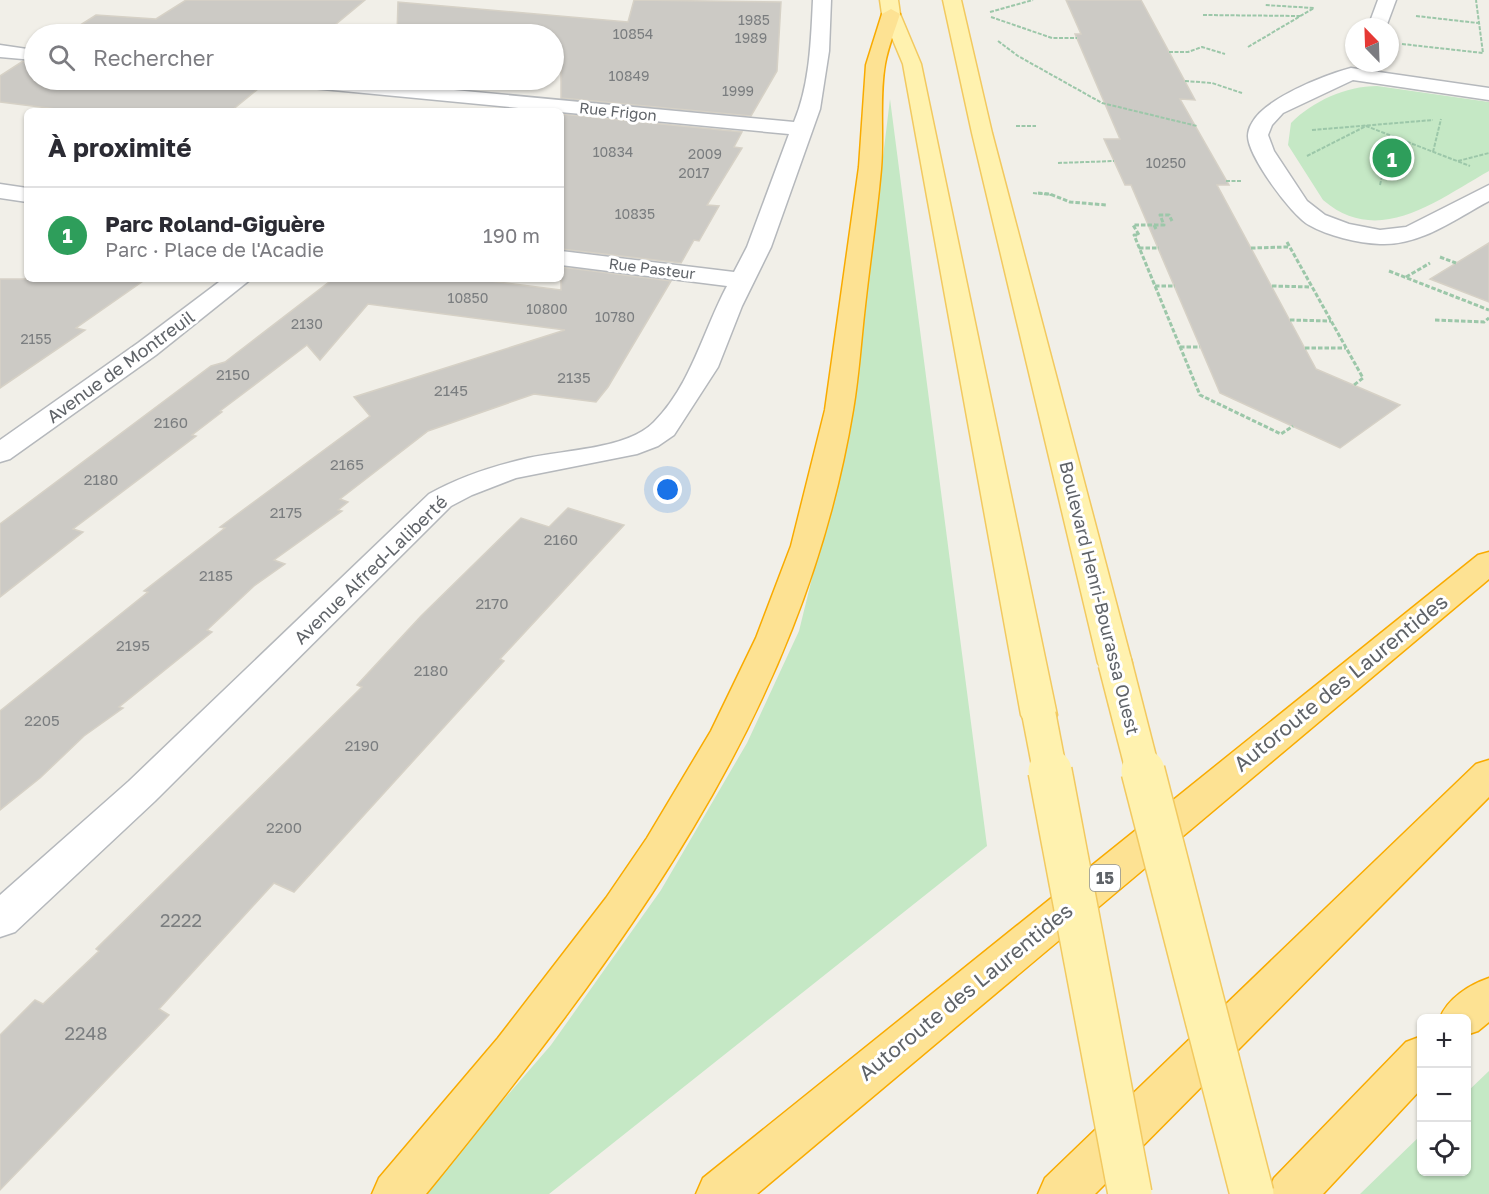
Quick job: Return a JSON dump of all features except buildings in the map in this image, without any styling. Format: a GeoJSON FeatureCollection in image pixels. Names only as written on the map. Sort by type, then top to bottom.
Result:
{"type":"FeatureCollection","features":[{"type":"Feature","properties":{"kind":"highway"},"geometry":{"type":"LineString","coordinates":[[396,1194],[514,1052],[621,910],[661,849],[729,732],[773,638],[807,546],[838,410],[870,167],[875,65],[890,7]]}},
{"type":"Feature","properties":{"kind":"highway","name":"Autoroute des Laurentides"},"geometry":{"type":"LineString","coordinates":[[720,1194],[1489,562]]}},
{"type":"Feature","properties":{"kind":"highway"},"geometry":{"type":"LineString","coordinates":[[1062,1194],[1489,774]]}},
{"type":"Feature","properties":{"kind":"highway"},"geometry":{"type":"LineString","coordinates":[[1467,1014],[1489,996]]}},
{"type":"Feature","properties":{"kind":"highway"},"geometry":{"type":"LineString","coordinates":[[1290,1194],[1417,1061]]}},
{"type":"Feature","properties":{"kind":"main road","name":"Boulevard Henri-Bourassa Ouest"},"geometry":{"type":"LineString","coordinates":[[952,0],[985,144],[1115,663],[1252,1194]]}},
{"type":"Feature","properties":{"kind":"main road"},"geometry":{"type":"LineString","coordinates":[[890,7],[912,64],[1040,715],[1130,1194]]}},
{"type":"Feature","properties":{"kind":"street","name":"Avenue Alfred-Laliberté"},"geometry":{"type":"LineString","coordinates":[[0,920],[142,791],[440,500],[464,486],[492,475],[627,448],[648,440],[664,429],[705,367],[742,280],[759,247],[810,109],[818,71],[822,0]]}},
{"type":"Feature","properties":{"kind":"street"},"geometry":{"type":"LineString","coordinates":[[1381,18],[1388,0]]}},
{"type":"Feature","properties":{"kind":"street"},"geometry":{"type":"LineString","coordinates":[[0,51],[24,54]]}},
{"type":"Feature","properties":{"kind":"street"},"geometry":{"type":"LineString","coordinates":[[1351,72],[1287,102],[1267,116],[1262,123],[1258,135],[1263,151],[1304,211],[1317,220],[1343,230],[1380,237],[1398,236],[1423,230],[1489,192]]}},
{"type":"Feature","properties":{"kind":"street"},"geometry":{"type":"LineString","coordinates":[[1373,72],[1489,94]]}},
{"type":"Feature","properties":{"kind":"street","name":"Rue Frigon"},"geometry":{"type":"LineString","coordinates":[[395,90],[802,129]]}},
{"type":"Feature","properties":{"kind":"street"},"geometry":{"type":"LineString","coordinates":[[0,191],[24,195]]}},
{"type":"Feature","properties":{"kind":"street","name":"Rue Pasteur"},"geometry":{"type":"LineString","coordinates":[[564,258],[742,280]]}},
{"type":"Feature","properties":{"kind":"street","name":"Avenue de Montreuil"},"geometry":{"type":"LineString","coordinates":[[0,453],[166,335],[235,282]]}},
{"type":"Feature","properties":{"kind":"path"},"geometry":{"type":"LineString","coordinates":[[1033,0],[983,14],[1052,38],[1077,38]]}},
{"type":"Feature","properties":{"kind":"path"},"geometry":{"type":"LineString","coordinates":[[1272,0],[1276,5]]}},
{"type":"Feature","properties":{"kind":"path"},"geometry":{"type":"LineString","coordinates":[[1401,44],[1483,53],[1476,0]]}},
{"type":"Feature","properties":{"kind":"path"},"geometry":{"type":"LineString","coordinates":[[1248,46],[1314,8],[1265,5]]}},
{"type":"Feature","properties":{"kind":"path"},"geometry":{"type":"LineString","coordinates":[[1203,15],[1300,16]]}},
{"type":"Feature","properties":{"kind":"path"},"geometry":{"type":"LineString","coordinates":[[1410,15],[1478,23]]}},
{"type":"Feature","properties":{"kind":"path"},"geometry":{"type":"LineString","coordinates":[[996,39],[1018,56],[1102,103],[1197,126]]}},
{"type":"Feature","properties":{"kind":"path"},"geometry":{"type":"LineString","coordinates":[[1169,52],[1188,52],[1202,47],[1225,54]]}},
{"type":"Feature","properties":{"kind":"path"},"geometry":{"type":"LineString","coordinates":[[1185,81],[1212,83],[1252,97]]}},
{"type":"Feature","properties":{"kind":"path"},"geometry":{"type":"LineString","coordinates":[[1303,131],[1449,118],[1440,114]]}},
{"type":"Feature","properties":{"kind":"path"},"geometry":{"type":"LineString","coordinates":[[1433,152],[1441,119]]}},
{"type":"Feature","properties":{"kind":"path"},"geometry":{"type":"LineString","coordinates":[[1014,126],[1036,126]]}},
{"type":"Feature","properties":{"kind":"path"},"geometry":{"type":"LineString","coordinates":[[1303,158],[1366,126],[1478,170]]}},
{"type":"Feature","properties":{"kind":"path"},"geometry":{"type":"LineString","coordinates":[[1380,185],[1390,140],[1396,137]]}},
{"type":"Feature","properties":{"kind":"path"},"geometry":{"type":"LineString","coordinates":[[1457,161],[1489,153]]}},
{"type":"Feature","properties":{"kind":"path"},"geometry":{"type":"LineString","coordinates":[[1058,163],[1114,161]]}},
{"type":"Feature","properties":{"kind":"path"},"geometry":{"type":"LineString","coordinates":[[1031,193],[1050,194],[1070,202],[1106,205]]}},
{"type":"Feature","properties":{"kind":"path"},"geometry":{"type":"LineString","coordinates":[[1172,220],[1169,215],[1160,215],[1164,225],[1156,227],[1133,225],[1139,235],[1134,236],[1200,395],[1281,434],[1293,426]]}},
{"type":"Feature","properties":{"kind":"path"},"geometry":{"type":"LineString","coordinates":[[1291,235],[1286,240],[1288,247],[1364,378],[1354,385]]}},
{"type":"Feature","properties":{"kind":"path"},"geometry":{"type":"LineString","coordinates":[[1251,248],[1288,247]]}},
{"type":"Feature","properties":{"kind":"path"},"geometry":{"type":"LineString","coordinates":[[1139,248],[1159,248]]}},
{"type":"Feature","properties":{"kind":"path"},"geometry":{"type":"LineString","coordinates":[[1405,278],[1441,257]]}},
{"type":"Feature","properties":{"kind":"path"},"geometry":{"type":"LineString","coordinates":[[1385,270],[1489,310]]}},
{"type":"Feature","properties":{"kind":"path"},"geometry":{"type":"LineString","coordinates":[[1155,286],[1175,286]]}},
{"type":"Feature","properties":{"kind":"path"},"geometry":{"type":"LineString","coordinates":[[1272,286],[1311,287]]}},
{"type":"Feature","properties":{"kind":"path"},"geometry":{"type":"LineString","coordinates":[[1436,320],[1484,322],[1489,318]]}},
{"type":"Feature","properties":{"kind":"path"},"geometry":{"type":"LineString","coordinates":[[1290,320],[1331,321]]}},
{"type":"Feature","properties":{"kind":"path"},"geometry":{"type":"LineString","coordinates":[[1180,347],[1200,347]]}},
{"type":"Feature","properties":{"kind":"path"},"geometry":{"type":"LineString","coordinates":[[1305,348],[1346,348]]}},
{"type":"Feature","properties":{"kind":"green space"},"geometry":{"type":"Polygon","coordinates":[[[1377,86],[1489,102],[1489,171],[1428,206],[1386,220],[1365,220],[1344,214],[1323,200],[1288,145],[1291,123],[1309,108],[1331,96],[1354,89],[1377,86]]]}},
{"type":"Feature","properties":{"kind":"green space"},"geometry":{"type":"Polygon","coordinates":[[[890,99],[987,846],[549,1194],[422,1194],[551,1045],[661,890],[747,743],[799,631],[826,521],[857,372],[890,99]]]}},
{"type":"Feature","properties":{"kind":"green space"},"geometry":{"type":"Polygon","coordinates":[[[1489,1071],[1489,1194],[1360,1194],[1417,1139],[1417,1176],[1471,1176],[1471,1088],[1489,1071]]]}},
{"type":"Feature","properties":{"kind":"place","name":"Parc Roland-Giguère"},"geometry":{"type":"Point","coordinates":[1392,158]}}]}
